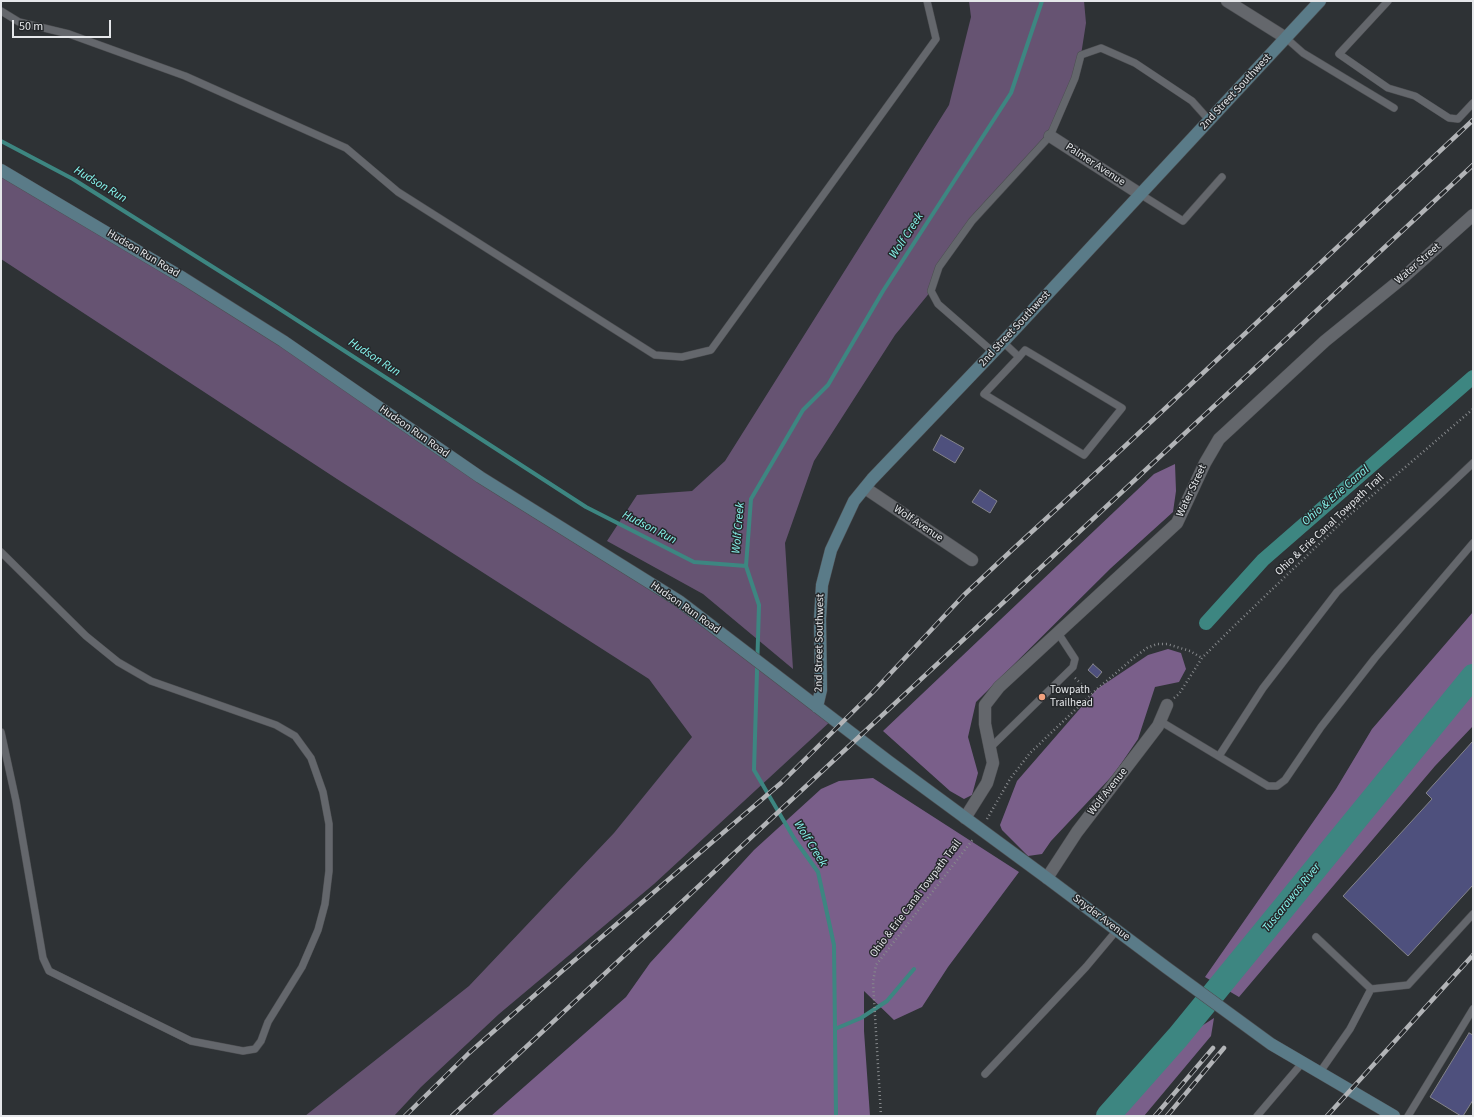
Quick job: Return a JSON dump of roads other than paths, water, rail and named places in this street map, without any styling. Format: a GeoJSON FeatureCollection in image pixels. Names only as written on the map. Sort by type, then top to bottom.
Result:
{"type":"FeatureCollection","features":[{"type":"Feature","properties":{"kind":"main road","name":"2nd Street Southwest"},"geometry":{"type":"LineString","coordinates":[[817,706],[821,690],[820,619],[822,585],[831,550],[854,501],[1320,1]]}},
{"type":"Feature","properties":{"kind":"main road","name":"Hudson Run Road"},"geometry":{"type":"LineString","coordinates":[[1,170],[183,278],[283,341],[480,477],[679,601],[817,706]]}},
{"type":"Feature","properties":{"kind":"main road","name":"Snyder Avenue"},"geometry":{"type":"LineString","coordinates":[[817,706],[965,818],[1271,1044],[1394,1116]]}},
{"type":"Feature","properties":{"kind":"street"},"geometry":{"type":"LineString","coordinates":[[1227,1],[1286,38]]}},
{"type":"Feature","properties":{"kind":"street","name":"Palmer Avenue"},"geometry":{"type":"LineString","coordinates":[[1050,136],[1140,194]]}},
{"type":"Feature","properties":{"kind":"street","name":"Water Street"},"geometry":{"type":"LineString","coordinates":[[965,818],[987,783],[993,763],[985,724],[986,705],[999,687],[1177,523],[1205,463],[1219,439],[1325,341],[1405,276],[1473,216]]}},
{"type":"Feature","properties":{"kind":"street","name":"Wolf Avenue"},"geometry":{"type":"LineString","coordinates":[[865,488],[972,560]]}},
{"type":"Feature","properties":{"kind":"street","name":"Wolf Avenue"},"geometry":{"type":"LineString","coordinates":[[1047,878],[1077,832],[1143,747],[1160,721],[1166,705]]}},
{"type":"Feature","properties":{"kind":"lane"},"geometry":{"type":"LineString","coordinates":[[1,11],[19,22],[69,34],[185,76],[346,148],[398,192],[655,355],[682,357],[711,350],[936,39],[927,1]]}},
{"type":"Feature","properties":{"kind":"lane"},"geometry":{"type":"LineString","coordinates":[[1388,1],[1339,54],[1388,88],[1414,96],[1449,118],[1458,119],[1473,103]]}},
{"type":"Feature","properties":{"kind":"lane"},"geometry":{"type":"LineString","coordinates":[[1286,38],[1303,53],[1394,108]]}},
{"type":"Feature","properties":{"kind":"lane"},"geometry":{"type":"LineString","coordinates":[[993,352],[938,304],[931,291],[939,267],[972,221],[1050,136],[1075,78],[1081,55],[1101,48],[1135,62],[1192,101],[1209,120]]}},
{"type":"Feature","properties":{"kind":"lane"},"geometry":{"type":"LineString","coordinates":[[1140,194],[1183,221],[1222,177]]}},
{"type":"Feature","properties":{"kind":"lane"},"geometry":{"type":"LineString","coordinates":[[1003,342],[1019,357]]}},
{"type":"Feature","properties":{"kind":"lane"},"geometry":{"type":"LineString","coordinates":[[1025,350],[1122,408],[1084,455],[984,394],[1019,357],[1025,350]]}},
{"type":"Feature","properties":{"kind":"lane"},"geometry":{"type":"LineString","coordinates":[[1219,756],[1263,688],[1337,592],[1473,463]]}},
{"type":"Feature","properties":{"kind":"lane"},"geometry":{"type":"LineString","coordinates":[[1160,721],[1268,786],[1277,786],[1285,780],[1321,727],[1375,658],[1473,543]]}},
{"type":"Feature","properties":{"kind":"lane"},"geometry":{"type":"LineString","coordinates":[[1,552],[86,636],[118,662],[151,681],[276,725],[295,736],[311,758],[323,792],[329,824],[328,871],[325,904],[318,930],[302,967],[268,1022],[261,1041],[255,1049],[243,1051],[191,1041],[49,971],[43,958],[16,802],[1,732]]}},
{"type":"Feature","properties":{"kind":"lane"},"geometry":{"type":"LineString","coordinates":[[990,748],[1073,666],[1075,658],[1058,633]]}},
{"type":"Feature","properties":{"kind":"lane"},"geometry":{"type":"LineString","coordinates":[[1316,937],[1371,989],[1408,985],[1473,914]]}},
{"type":"Feature","properties":{"kind":"lane"},"geometry":{"type":"LineString","coordinates":[[985,1074],[1086,967],[1117,930]]}},
{"type":"Feature","properties":{"kind":"lane"},"geometry":{"type":"LineString","coordinates":[[1320,1072],[1350,1029],[1371,989]]}},
{"type":"Feature","properties":{"kind":"lane"},"geometry":{"type":"LineString","coordinates":[[1408,1116],[1473,1009]]}},
{"type":"Feature","properties":{"kind":"lane"},"geometry":{"type":"LineString","coordinates":[[1257,1116],[1303,1062]]}},
{"type":"Feature","properties":{"kind":"waterway","name":"Wolf Creek"},"geometry":{"type":"LineString","coordinates":[[836,1116],[834,945],[818,872],[795,840],[754,770],[759,605],[746,566],[751,499],[803,410],[828,385],[883,291],[1011,93],[1042,1]]}},
{"type":"Feature","properties":{"kind":"waterway","name":"Hudson Run"},"geometry":{"type":"LineString","coordinates":[[1,141],[73,179],[275,306],[586,507],[694,562],[746,566]]}},
{"type":"Feature","properties":{"kind":"waterway","name":"Ohio & Erie Canal"},"geometry":{"type":"LineString","coordinates":[[1206,623],[1263,560],[1473,377]]}},
{"type":"Feature","properties":{"kind":"waterway","name":"Tuscarawas River"},"geometry":{"type":"LineString","coordinates":[[1108,1116],[1178,1037],[1473,676]]}},
{"type":"Feature","properties":{"kind":"waterway"},"geometry":{"type":"LineString","coordinates":[[835,1029],[861,1018],[887,1001],[914,969]]}},
{"type":"Feature","properties":{"kind":"railway"},"geometry":{"type":"LineString","coordinates":[[405,1116],[469,1053],[781,783],[873,692],[964,595],[1473,120]]}},
{"type":"Feature","properties":{"kind":"railway"},"geometry":{"type":"LineString","coordinates":[[452,1116],[1473,165]]}},
{"type":"Feature","properties":{"kind":"railway"},"geometry":{"type":"LineString","coordinates":[[1327,1116],[1473,955]]}},
{"type":"Feature","properties":{"kind":"railway"},"geometry":{"type":"LineString","coordinates":[[1155,1116],[1213,1048]]}},
{"type":"Feature","properties":{"kind":"railway"},"geometry":{"type":"LineString","coordinates":[[1167,1116],[1224,1048]]}},
{"type":"Feature","properties":{"kind":"place","name":"Towpath Trailhead"},"geometry":{"type":"Point","coordinates":[1042,697]}}]}
